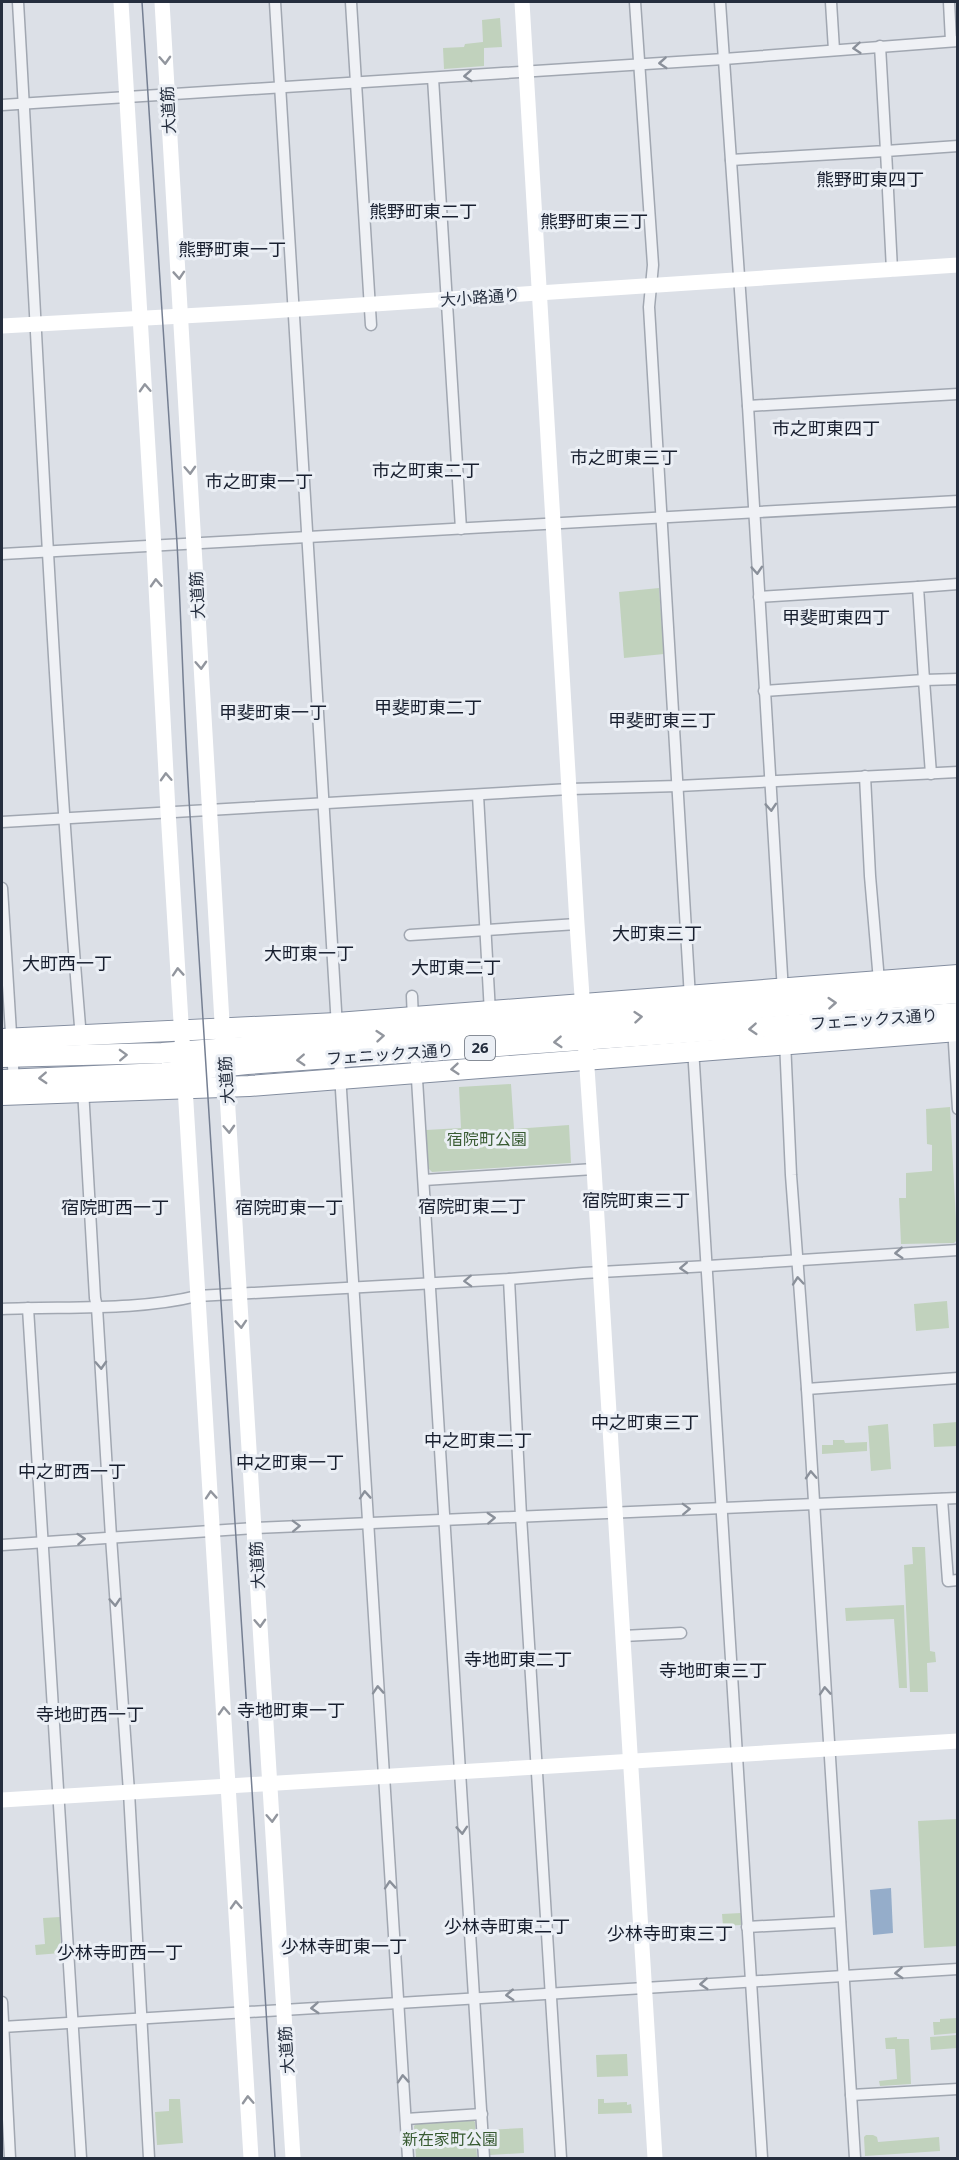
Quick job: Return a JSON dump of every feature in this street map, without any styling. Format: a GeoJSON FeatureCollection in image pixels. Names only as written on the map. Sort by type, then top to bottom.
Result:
{"type":"FeatureCollection","features":[{"type":"Feature","properties":{"kind":"highway","name":"26"},"geometry":{"type":"LineString","coordinates":[[693,1042],[784,1017],[879,981],[953,984]]}},
{"type":"Feature","properties":{"kind":"highway","name":"フェニックス通り"},"geometry":{"type":"LineString","coordinates":[[690,1005],[784,1017],[953,984]]}},
{"type":"Feature","properties":{"kind":"highway","name":"26"},"geometry":{"type":"LineString","coordinates":[[185,1079],[227,1087],[338,1049],[491,1019],[585,1031],[690,1005]]}},
{"type":"Feature","properties":{"kind":"highway","name":"26"},"geometry":{"type":"LineString","coordinates":[[784,1017],[955,1022]]}},
{"type":"Feature","properties":{"kind":"highway","name":"26"},"geometry":{"type":"LineString","coordinates":[[7,1048],[81,1046],[182,1030],[224,1047],[338,1049]]}},
{"type":"Feature","properties":{"kind":"highway","name":"フェニックス通り"},"geometry":{"type":"LineString","coordinates":[[81,1046],[183,1051],[224,1047],[338,1049],[414,1034],[585,1031],[693,1042]]}},
{"type":"Feature","properties":{"kind":"highway","name":"フェニックス通り"},"geometry":{"type":"LineString","coordinates":[[8,1088],[185,1079],[224,1047]]}},
{"type":"Feature","properties":{"kind":"street"},"geometry":{"type":"LineString","coordinates":[[18,2],[37,324],[47,550],[81,1046]]}},
{"type":"Feature","properties":{"kind":"street"},"geometry":{"type":"LineString","coordinates":[[121,2],[197,1296],[251,2158]]}},
{"type":"Feature","properties":{"kind":"street","name":"大道筋"},"geometry":{"type":"LineString","coordinates":[[162,2],[238,1294],[255,1528],[293,2158]]}},
{"type":"Feature","properties":{"kind":"street"},"geometry":{"type":"LineString","coordinates":[[275,2],[367,1523],[408,2158]]}},
{"type":"Feature","properties":{"kind":"street"},"geometry":{"type":"LineString","coordinates":[[351,2],[370,325]]}},
{"type":"Feature","properties":{"kind":"street"},"geometry":{"type":"LineString","coordinates":[[522,2],[577,924],[655,2158]]}},
{"type":"Feature","properties":{"kind":"street"},"geometry":{"type":"LineString","coordinates":[[635,2],[653,266],[649,307],[690,1005]]}},
{"type":"Feature","properties":{"kind":"street"},"geometry":{"type":"LineString","coordinates":[[720,2],[748,406],[796,1260],[807,1389],[855,2158]]}},
{"type":"Feature","properties":{"kind":"street"},"geometry":{"type":"LineString","coordinates":[[831,2],[834,50]]}},
{"type":"Feature","properties":{"kind":"street"},"geometry":{"type":"LineString","coordinates":[[2,105],[638,65],[954,41],[950,2]]}},
{"type":"Feature","properties":{"kind":"street"},"geometry":{"type":"LineString","coordinates":[[880,46],[892,270]]}},
{"type":"Feature","properties":{"kind":"street"},"geometry":{"type":"LineString","coordinates":[[433,78],[461,529]]}},
{"type":"Feature","properties":{"kind":"street"},"geometry":{"type":"LineString","coordinates":[[731,160],[957,146]]}},
{"type":"Feature","properties":{"kind":"street","name":"大小路通り"},"geometry":{"type":"LineString","coordinates":[[2,326],[957,265]]}},
{"type":"Feature","properties":{"kind":"street"},"geometry":{"type":"LineString","coordinates":[[748,406],[957,394]]}},
{"type":"Feature","properties":{"kind":"street"},"geometry":{"type":"LineString","coordinates":[[2,554],[957,501]]}},
{"type":"Feature","properties":{"kind":"street"},"geometry":{"type":"LineString","coordinates":[[759,597],[957,584]]}},
{"type":"Feature","properties":{"kind":"street"},"geometry":{"type":"LineString","coordinates":[[918,587],[931,774]]}},
{"type":"Feature","properties":{"kind":"street"},"geometry":{"type":"LineString","coordinates":[[764,691],[957,679]]}},
{"type":"Feature","properties":{"kind":"street"},"geometry":{"type":"LineString","coordinates":[[2,822],[570,789],[957,772]]}},
{"type":"Feature","properties":{"kind":"street"},"geometry":{"type":"LineString","coordinates":[[865,776],[870,876],[879,981]]}},
{"type":"Feature","properties":{"kind":"street"},"geometry":{"type":"LineString","coordinates":[[478,795],[491,1019]]}},
{"type":"Feature","properties":{"kind":"street"},"geometry":{"type":"LineString","coordinates":[[2,888],[8,1088]]}},
{"type":"Feature","properties":{"kind":"street"},"geometry":{"type":"LineString","coordinates":[[410,935],[577,924]]}},
{"type":"Feature","properties":{"kind":"street"},"geometry":{"type":"LineString","coordinates":[[953,984],[957,1109]]}},
{"type":"Feature","properties":{"kind":"street"},"geometry":{"type":"LineString","coordinates":[[414,1034],[484,2158]]}},
{"type":"Feature","properties":{"kind":"street"},"geometry":{"type":"LineString","coordinates":[[693,1042],[762,2158]]}},
{"type":"Feature","properties":{"kind":"street"},"geometry":{"type":"LineString","coordinates":[[82,1084],[129,1792],[149,2158]]}},
{"type":"Feature","properties":{"kind":"street"},"geometry":{"type":"LineString","coordinates":[[424,1180],[594,1169]]}},
{"type":"Feature","properties":{"kind":"street"},"geometry":{"type":"LineString","coordinates":[[2,1310],[97,1307],[179,1301],[197,1296],[509,1279],[957,1250]]}},
{"type":"Feature","properties":{"kind":"street"},"geometry":{"type":"LineString","coordinates":[[509,1279],[521,1516],[561,2158]]}},
{"type":"Feature","properties":{"kind":"street"},"geometry":{"type":"LineString","coordinates":[[28,1308],[81,2158]]}},
{"type":"Feature","properties":{"kind":"street"},"geometry":{"type":"LineString","coordinates":[[807,1389],[957,1378]]}},
{"type":"Feature","properties":{"kind":"street"},"geometry":{"type":"LineString","coordinates":[[942,1498],[948,1581],[957,1580]]}},
{"type":"Feature","properties":{"kind":"street"},"geometry":{"type":"LineString","coordinates":[[2,1545],[213,1530],[957,1498]]}},
{"type":"Feature","properties":{"kind":"street"},"geometry":{"type":"LineString","coordinates":[[623,1636],[681,1633]]}},
{"type":"Feature","properties":{"kind":"street"},"geometry":{"type":"LineString","coordinates":[[2,1800],[228,1784],[537,1768],[957,1741]]}},
{"type":"Feature","properties":{"kind":"street"},"geometry":{"type":"LineString","coordinates":[[747,1927],[840,1922]]}},
{"type":"Feature","properties":{"kind":"street"},"geometry":{"type":"LineString","coordinates":[[2,2027],[957,1969]]}},
{"type":"Feature","properties":{"kind":"street"},"geometry":{"type":"LineString","coordinates":[[2,2002],[10,2158]]}},
{"type":"Feature","properties":{"kind":"street"},"geometry":{"type":"LineString","coordinates":[[851,2095],[957,2089]]}},
{"type":"Feature","properties":{"kind":"street"},"geometry":{"type":"LineString","coordinates":[[406,2118],[482,2114]]}},
{"type":"Feature","properties":{"kind":"green space"},"geometry":{"type":"Polygon","coordinates":[[[500,18],[502,47],[484,48],[484,66],[444,69],[443,48],[464,47],[465,44],[483,42],[482,20],[500,18]]]}},
{"type":"Feature","properties":{"kind":"green space"},"geometry":{"type":"Polygon","coordinates":[[[659,588],[664,654],[624,658],[619,592],[659,588]]]}},
{"type":"Feature","properties":{"kind":"green space","name":"宿院町公園"},"geometry":{"type":"Polygon","coordinates":[[[511,1084],[514,1129],[569,1125],[571,1163],[432,1172],[428,1168],[426,1130],[461,1128],[459,1087],[511,1084]]]}},
{"type":"Feature","properties":{"kind":"green space"},"geometry":{"type":"Polygon","coordinates":[[[950,1107],[957,1240],[954,1243],[901,1244],[899,1198],[906,1198],[906,1173],[932,1171],[932,1145],[927,1144],[926,1109],[950,1107]]]}},
{"type":"Feature","properties":{"kind":"green space"},"geometry":{"type":"Polygon","coordinates":[[[947,1301],[949,1328],[916,1331],[914,1304],[947,1301]]]}},
{"type":"Feature","properties":{"kind":"green space"},"geometry":{"type":"Polygon","coordinates":[[[957,1422],[957,1446],[934,1447],[933,1424],[957,1422]]]}},
{"type":"Feature","properties":{"kind":"green space"},"geometry":{"type":"Polygon","coordinates":[[[888,1424],[891,1469],[871,1471],[868,1426],[888,1424]]]}},
{"type":"Feature","properties":{"kind":"green space"},"geometry":{"type":"Polygon","coordinates":[[[833,1440],[844,1440],[845,1443],[867,1442],[867,1451],[822,1454],[822,1445],[833,1445],[833,1440]]]}},
{"type":"Feature","properties":{"kind":"green space"},"geometry":{"type":"Polygon","coordinates":[[[912,1547],[925,1547],[930,1651],[935,1652],[936,1662],[927,1663],[928,1692],[910,1692],[904,1565],[913,1564],[912,1547]]]}},
{"type":"Feature","properties":{"kind":"green space"},"geometry":{"type":"Polygon","coordinates":[[[904,1605],[907,1688],[899,1688],[894,1619],[846,1621],[845,1608],[904,1605]]]}},
{"type":"Feature","properties":{"kind":"green space"},"geometry":{"type":"Polygon","coordinates":[[[957,1819],[957,1946],[924,1948],[918,1821],[957,1819]]]}},
{"type":"Feature","properties":{"kind":"green space"},"geometry":{"type":"Polygon","coordinates":[[[741,1913],[741,1925],[723,1926],[722,1914],[741,1913]]]}},
{"type":"Feature","properties":{"kind":"green space"},"geometry":{"type":"Polygon","coordinates":[[[60,1917],[61,1953],[36,1955],[35,1945],[45,1944],[43,1918],[60,1917]]]}},
{"type":"Feature","properties":{"kind":"green space"},"geometry":{"type":"Polygon","coordinates":[[[957,2018],[957,2033],[934,2035],[933,2022],[940,2022],[940,2019],[957,2018]]]}},
{"type":"Feature","properties":{"kind":"green space"},"geometry":{"type":"Polygon","coordinates":[[[957,2035],[957,2048],[931,2050],[930,2037],[957,2035]]]}},
{"type":"Feature","properties":{"kind":"green space"},"geometry":{"type":"Polygon","coordinates":[[[897,2037],[897,2039],[909,2039],[911,2084],[880,2086],[879,2081],[897,2079],[895,2049],[886,2049],[885,2038],[897,2037]]]}},
{"type":"Feature","properties":{"kind":"green space"},"geometry":{"type":"Polygon","coordinates":[[[627,2054],[628,2076],[597,2077],[596,2055],[627,2054]]]}},
{"type":"Feature","properties":{"kind":"green space"},"geometry":{"type":"Polygon","coordinates":[[[169,2099],[180,2099],[183,2143],[157,2145],[155,2112],[169,2111],[169,2099]]]}},
{"type":"Feature","properties":{"kind":"green space"},"geometry":{"type":"Polygon","coordinates":[[[598,2099],[604,2099],[604,2103],[627,2102],[627,2105],[631,2104],[632,2113],[598,2114],[598,2099]]]}},
{"type":"Feature","properties":{"kind":"green space","name":"新在家町公園"},"geometry":{"type":"Polygon","coordinates":[[[471,2118],[475,2122],[477,2158],[416,2158],[414,2126],[418,2122],[471,2118]]]}},
{"type":"Feature","properties":{"kind":"green space"},"geometry":{"type":"Polygon","coordinates":[[[523,2128],[524,2153],[490,2155],[488,2130],[523,2128]]]}},
{"type":"Feature","properties":{"kind":"green space"},"geometry":{"type":"Polygon","coordinates":[[[866,2135],[877,2137],[878,2142],[939,2137],[940,2151],[865,2156],[864,2137],[866,2135]]]}},
{"type":"Feature","properties":{"kind":"water"},"geometry":{"type":"Polygon","coordinates":[[[891,1888],[893,1933],[873,1935],[870,1890],[891,1888]]]}},
{"type":"Feature","properties":{"kind":"tram line"},"geometry":{"type":"LineString","coordinates":[[142,2],[173,475],[190,815],[275,2158]]}},
{"type":"Feature","properties":{"kind":"district","name":"熊野町東四丁"},"geometry":{"type":"Point","coordinates":[870,180]}},
{"type":"Feature","properties":{"kind":"district","name":"熊野町東二丁"},"geometry":{"type":"Point","coordinates":[423,212]}},
{"type":"Feature","properties":{"kind":"district","name":"熊野町東三丁"},"geometry":{"type":"Point","coordinates":[594,222]}},
{"type":"Feature","properties":{"kind":"district","name":"熊野町東一丁"},"geometry":{"type":"Point","coordinates":[232,250]}},
{"type":"Feature","properties":{"kind":"district","name":"市之町東四丁"},"geometry":{"type":"Point","coordinates":[826,429]}},
{"type":"Feature","properties":{"kind":"district","name":"市之町東三丁"},"geometry":{"type":"Point","coordinates":[624,458]}},
{"type":"Feature","properties":{"kind":"district","name":"市之町東二丁"},"geometry":{"type":"Point","coordinates":[426,471]}},
{"type":"Feature","properties":{"kind":"district","name":"市之町東一丁"},"geometry":{"type":"Point","coordinates":[259,482]}},
{"type":"Feature","properties":{"kind":"district","name":"甲斐町東四丁"},"geometry":{"type":"Point","coordinates":[836,618]}},
{"type":"Feature","properties":{"kind":"district","name":"甲斐町東二丁"},"geometry":{"type":"Point","coordinates":[428,708]}},
{"type":"Feature","properties":{"kind":"district","name":"甲斐町東一丁"},"geometry":{"type":"Point","coordinates":[273,713]}},
{"type":"Feature","properties":{"kind":"district","name":"甲斐町東三丁"},"geometry":{"type":"Point","coordinates":[662,721]}},
{"type":"Feature","properties":{"kind":"district","name":"大町東三丁"},"geometry":{"type":"Point","coordinates":[657,934]}},
{"type":"Feature","properties":{"kind":"district","name":"大町東一丁"},"geometry":{"type":"Point","coordinates":[309,954]}},
{"type":"Feature","properties":{"kind":"district","name":"大町西一丁"},"geometry":{"type":"Point","coordinates":[67,964]}},
{"type":"Feature","properties":{"kind":"district","name":"大町東二丁"},"geometry":{"type":"Point","coordinates":[456,968]}},
{"type":"Feature","properties":{"kind":"district","name":"宿院町東三丁"},"geometry":{"type":"Point","coordinates":[636,1201]}},
{"type":"Feature","properties":{"kind":"district","name":"宿院町東二丁"},"geometry":{"type":"Point","coordinates":[472,1207]}},
{"type":"Feature","properties":{"kind":"district","name":"宿院町西一丁"},"geometry":{"type":"Point","coordinates":[115,1208]}},
{"type":"Feature","properties":{"kind":"district","name":"宿院町東一丁"},"geometry":{"type":"Point","coordinates":[289,1208]}},
{"type":"Feature","properties":{"kind":"district","name":"中之町東三丁"},"geometry":{"type":"Point","coordinates":[645,1423]}},
{"type":"Feature","properties":{"kind":"district","name":"中之町東二丁"},"geometry":{"type":"Point","coordinates":[478,1441]}},
{"type":"Feature","properties":{"kind":"district","name":"中之町東一丁"},"geometry":{"type":"Point","coordinates":[290,1463]}},
{"type":"Feature","properties":{"kind":"district","name":"中之町西一丁"},"geometry":{"type":"Point","coordinates":[72,1472]}},
{"type":"Feature","properties":{"kind":"district","name":"寺地町東二丁"},"geometry":{"type":"Point","coordinates":[518,1660]}},
{"type":"Feature","properties":{"kind":"district","name":"寺地町東三丁"},"geometry":{"type":"Point","coordinates":[713,1671]}},
{"type":"Feature","properties":{"kind":"district","name":"寺地町東一丁"},"geometry":{"type":"Point","coordinates":[291,1711]}},
{"type":"Feature","properties":{"kind":"district","name":"寺地町西一丁"},"geometry":{"type":"Point","coordinates":[90,1715]}},
{"type":"Feature","properties":{"kind":"district","name":"少林寺町東二丁"},"geometry":{"type":"Point","coordinates":[507,1927]}},
{"type":"Feature","properties":{"kind":"district","name":"少林寺町東三丁"},"geometry":{"type":"Point","coordinates":[670,1934]}},
{"type":"Feature","properties":{"kind":"district","name":"少林寺町東一丁"},"geometry":{"type":"Point","coordinates":[344,1947]}},
{"type":"Feature","properties":{"kind":"district","name":"少林寺町西一丁"},"geometry":{"type":"Point","coordinates":[120,1953]}}]}
